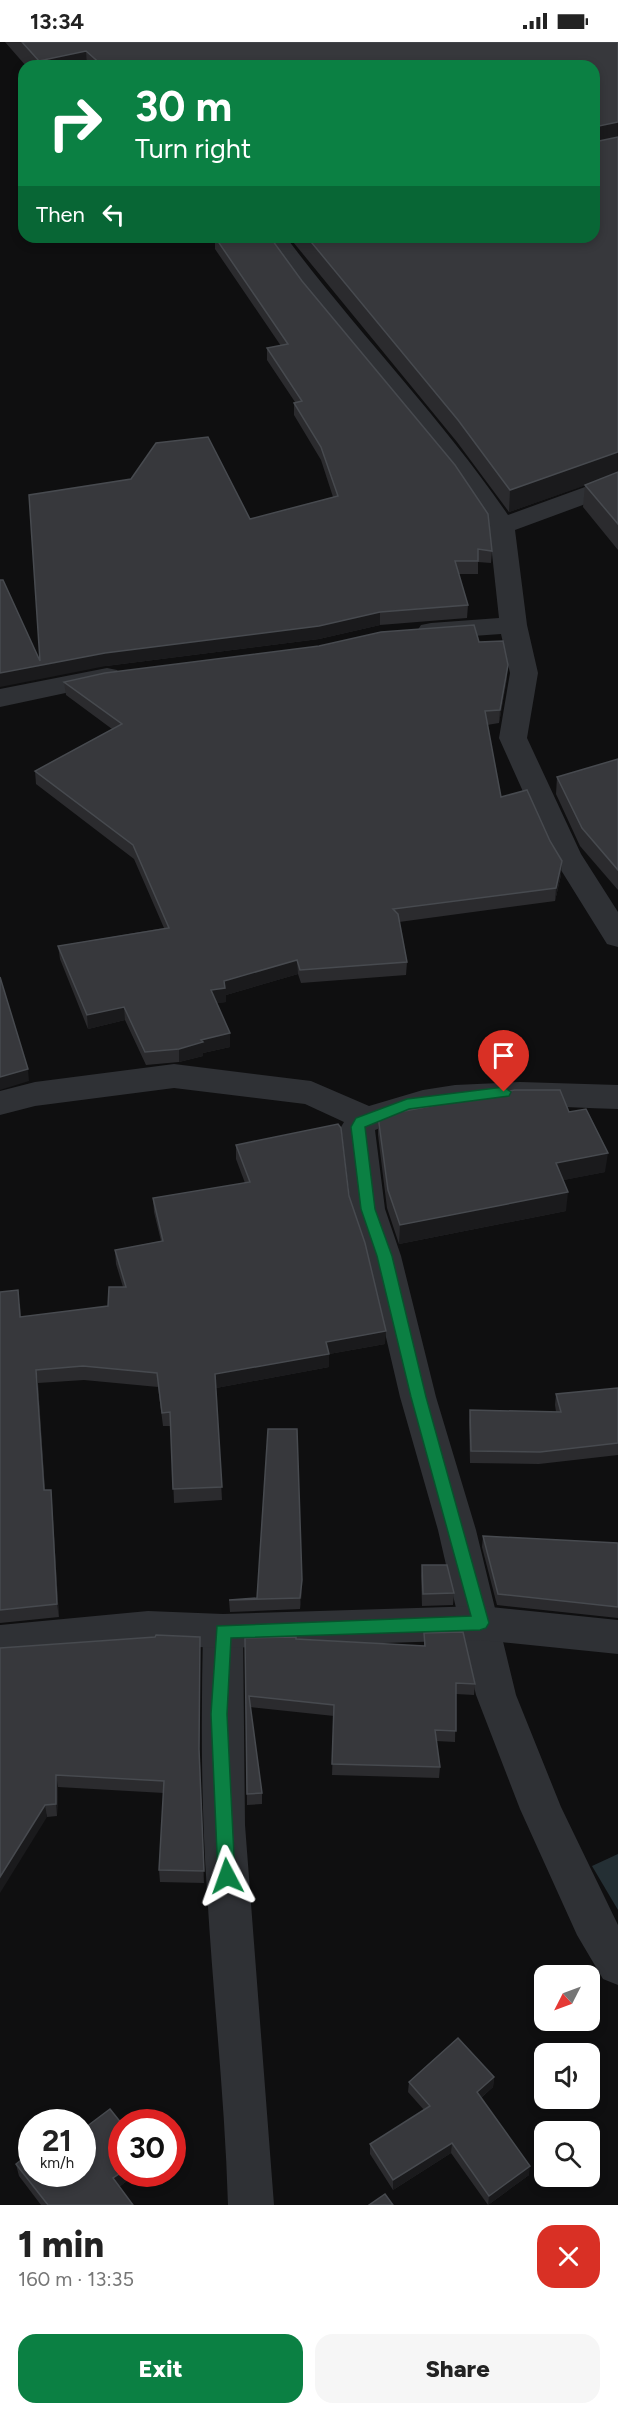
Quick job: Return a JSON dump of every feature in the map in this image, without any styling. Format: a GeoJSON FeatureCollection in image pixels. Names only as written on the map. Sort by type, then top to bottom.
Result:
{"type":"FeatureCollection","features":[{"type":"Feature","properties":{"kind":"street"},"geometry":{"type":"LineString","coordinates":[[279,243],[312,287],[466,472],[502,526],[513,625],[524,673],[513,738],[566,854],[618,937]]}},
{"type":"Feature","properties":{"kind":"street"},"geometry":{"type":"LineString","coordinates":[[502,526],[618,483]]}},
{"type":"Feature","properties":{"kind":"street"},"geometry":{"type":"LineString","coordinates":[[403,633],[513,625]]}},
{"type":"Feature","properties":{"kind":"street"},"geometry":{"type":"LineString","coordinates":[[0,698],[128,673]]}},
{"type":"Feature","properties":{"kind":"street"},"geometry":{"type":"LineString","coordinates":[[0,1103],[35,1094],[174,1076],[311,1093],[368,1119]]}},
{"type":"Feature","properties":{"kind":"street"},"geometry":{"type":"LineString","coordinates":[[618,1097],[504,1092],[407,1104],[361,1122],[358,1127],[368,1209],[384,1256],[418,1397],[480,1623],[496,1695],[541,1809],[592,1921],[618,1964]]}},
{"type":"Feature","properties":{"kind":"street"},"geometry":{"type":"LineString","coordinates":[[0,1642],[148,1628],[223,1631],[480,1623],[618,1637]]}},
{"type":"Feature","properties":{"kind":"street"},"geometry":{"type":"LineString","coordinates":[[223,1631],[219,1714],[220,1783],[249,2148],[250,2205]]}},
{"type":"Feature","properties":{"kind":"shaded area"},"geometry":{"type":"Polygon","coordinates":[[[618,1854],[618,1910],[592,1866],[618,1854]]]}},
{"type":"Feature","properties":{"kind":"building"},"geometry":{"type":"Polygon","coordinates":[[[22,42],[618,42],[618,122],[600,126],[600,60],[96,60],[86,51],[38,60],[22,42]]]}},
{"type":"Feature","properties":{"kind":"building"},"geometry":{"type":"Polygon","coordinates":[[[618,137],[618,452],[510,490],[458,420],[312,243],[600,243],[600,141],[618,137]]]}},
{"type":"Feature","properties":{"kind":"building"},"geometry":{"type":"Polygon","coordinates":[[[219,243],[274,243],[302,281],[455,465],[488,514],[492,551],[478,549],[478,561],[455,561],[468,605],[380,612],[319,626],[105,653],[0,673],[0,580],[3,580],[40,661],[29,495],[131,479],[156,443],[208,437],[250,519],[338,496],[321,447],[294,403],[302,401],[267,348],[288,344],[219,243]]]}},
{"type":"Feature","properties":{"kind":"building"},"geometry":{"type":"Polygon","coordinates":[[[618,472],[618,524],[585,485],[618,472]]]}},
{"type":"Feature","properties":{"kind":"building"},"geometry":{"type":"Polygon","coordinates":[[[474,625],[479,642],[503,641],[508,665],[500,710],[485,711],[501,797],[527,790],[550,841],[562,861],[556,888],[393,909],[398,914],[407,962],[300,970],[297,960],[224,981],[225,988],[211,990],[230,1033],[201,1040],[203,1042],[179,1049],[145,1052],[124,1007],[87,1015],[58,946],[169,928],[133,845],[35,771],[122,724],[64,682],[105,673],[319,646],[381,632],[474,625]]]}},
{"type":"Feature","properties":{"kind":"building"},"geometry":{"type":"Polygon","coordinates":[[[618,759],[618,870],[582,828],[557,777],[618,759]]]}},
{"type":"Feature","properties":{"kind":"building"},"geometry":{"type":"Polygon","coordinates":[[[0,977],[28,1069],[0,1077],[0,977]]]}},
{"type":"Feature","properties":{"kind":"building"},"geometry":{"type":"Polygon","coordinates":[[[515,1090],[560,1090],[569,1112],[586,1109],[608,1153],[556,1163],[568,1192],[400,1225],[388,1190],[378,1116],[515,1090]]]}},
{"type":"Feature","properties":{"kind":"building"},"geometry":{"type":"Polygon","coordinates":[[[338,1124],[341,1128],[349,1196],[365,1243],[386,1331],[326,1342],[329,1354],[215,1374],[222,1487],[173,1489],[170,1412],[162,1413],[157,1373],[83,1366],[36,1370],[44,1490],[51,1490],[57,1604],[0,1610],[0,1292],[18,1290],[20,1317],[108,1306],[109,1287],[126,1287],[115,1250],[163,1241],[153,1198],[250,1182],[236,1145],[338,1124]]]}},
{"type":"Feature","properties":{"kind":"building"},"geometry":{"type":"Polygon","coordinates":[[[618,1388],[618,1443],[540,1452],[471,1451],[470,1410],[561,1412],[556,1394],[618,1388]]]}},
{"type":"Feature","properties":{"kind":"building"},"geometry":{"type":"Polygon","coordinates":[[[268,1429],[297,1429],[302,1580],[300,1598],[229,1600],[257,1598],[268,1429]]]}},
{"type":"Feature","properties":{"kind":"building"},"geometry":{"type":"Polygon","coordinates":[[[483,1536],[618,1543],[618,1607],[498,1594],[483,1536]]]}},
{"type":"Feature","properties":{"kind":"building"},"geometry":{"type":"Polygon","coordinates":[[[422,1565],[447,1565],[454,1593],[423,1594],[422,1565]]]}},
{"type":"Feature","properties":{"kind":"building"},"geometry":{"type":"Polygon","coordinates":[[[463,1632],[475,1684],[456,1683],[456,1731],[435,1730],[440,1767],[332,1764],[334,1705],[249,1696],[262,1793],[247,1794],[245,1638],[296,1637],[296,1639],[425,1646],[424,1633],[463,1632]]]}},
{"type":"Feature","properties":{"kind":"building"},"geometry":{"type":"Polygon","coordinates":[[[156,1635],[200,1637],[199,1749],[204,1871],[159,1870],[164,1781],[56,1775],[56,1804],[45,1805],[0,1877],[0,1648],[155,1637],[156,1635]]]}},
{"type":"Feature","properties":{"kind":"building"},"geometry":{"type":"Polygon","coordinates":[[[458,2038],[494,2077],[477,2092],[530,2166],[489,2196],[452,2143],[393,2180],[370,2144],[430,2106],[409,2082],[458,2038]]]}},
{"type":"Feature","properties":{"kind":"building"},"geometry":{"type":"Polygon","coordinates":[[[108,2110],[108,2187],[120,2187],[133,2205],[48,2205],[34,2187],[96,2187],[96,2120],[108,2110]]]}},
{"type":"Feature","properties":{"kind":"building"},"geometry":{"type":"Polygon","coordinates":[[[385,2194],[393,2205],[369,2205],[385,2194]]]}},
{"type":"Feature","properties":{"kind":"route"},"geometry":{"type":"LineString","coordinates":[[227,1876],[220,1783],[219,1714],[223,1631],[480,1623],[457,1530],[418,1397],[384,1256],[368,1209],[358,1127],[361,1122],[407,1104],[504,1092]]}}]}
